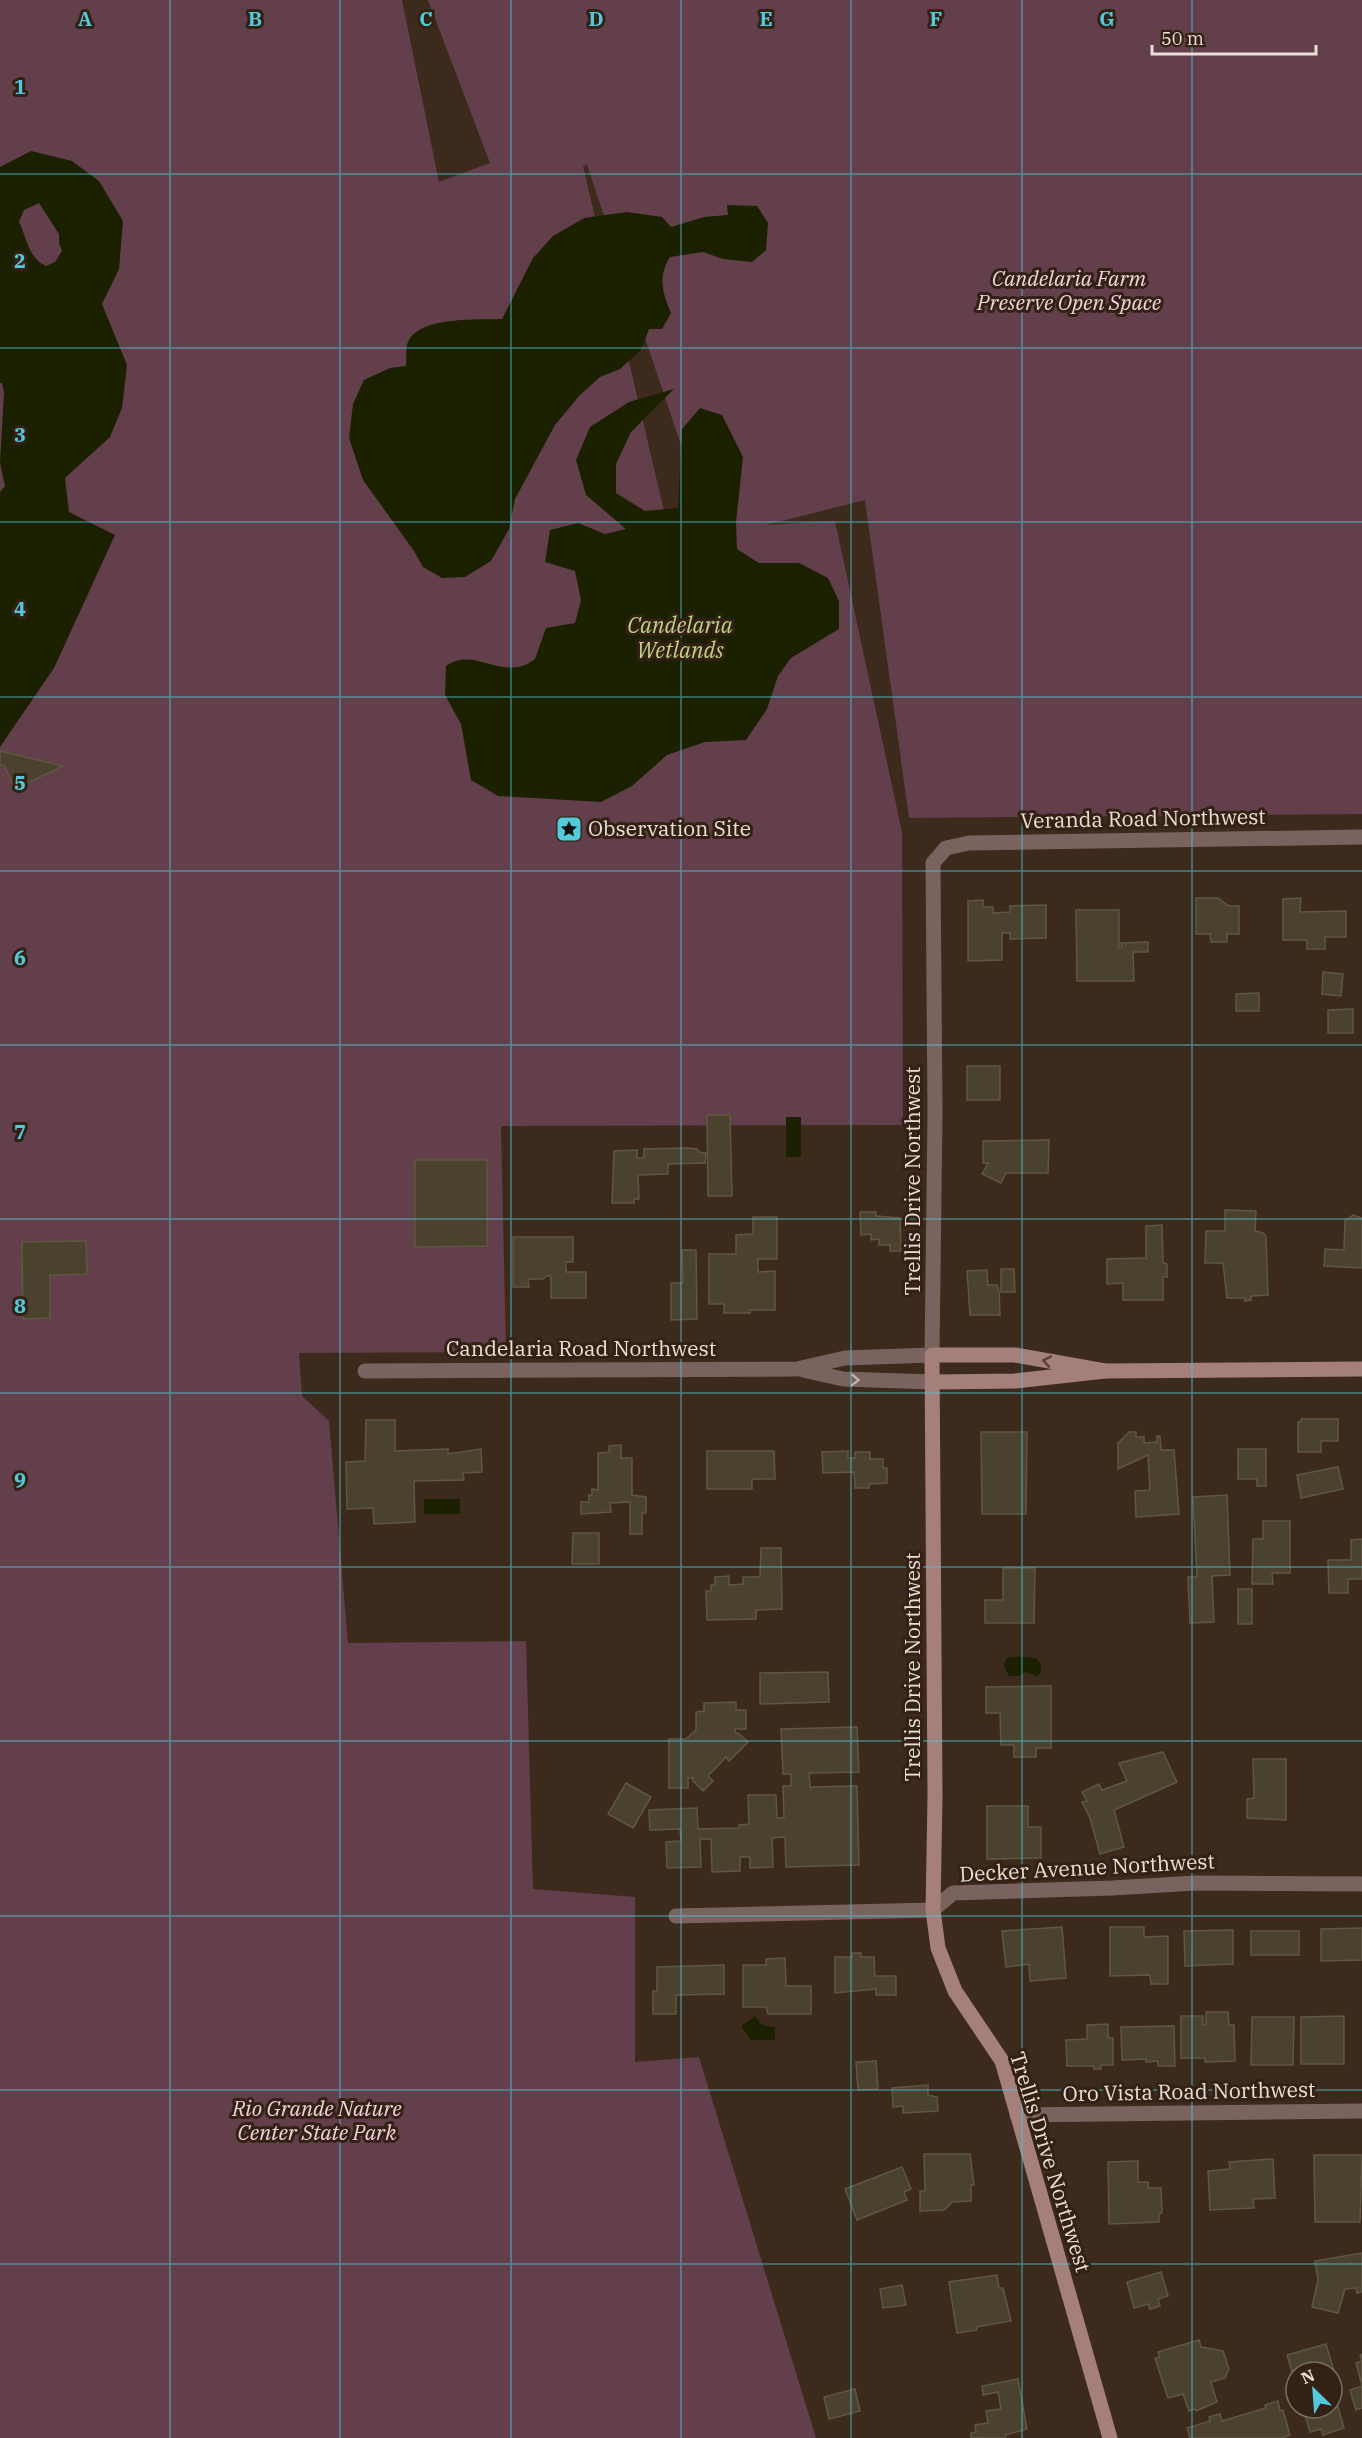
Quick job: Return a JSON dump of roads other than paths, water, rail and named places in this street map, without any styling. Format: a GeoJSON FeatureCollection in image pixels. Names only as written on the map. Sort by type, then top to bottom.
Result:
{"type":"FeatureCollection","features":[{"type":"Feature","properties":{"kind":"street","name":"Veranda Road Northwest"},"geometry":{"type":"LineString","coordinates":[[933,863],[946,848],[969,843],[1362,837]]}},
{"type":"Feature","properties":{"kind":"street","name":"Trellis Drive Northwest"},"geometry":{"type":"LineString","coordinates":[[933,863],[935,1113],[932,1355],[933,1910],[938,1948],[955,1991],[1002,2061],[1110,2438]]}},
{"type":"Feature","properties":{"kind":"street","name":"Candelaria Road Northwest"},"geometry":{"type":"LineString","coordinates":[[797,1369],[845,1358],[1015,1355],[1105,1371]]}},
{"type":"Feature","properties":{"kind":"street","name":"Candelaria Road Northwest"},"geometry":{"type":"LineString","coordinates":[[365,1371],[797,1369],[843,1379],[933,1382],[1015,1381],[1105,1371],[1362,1369]]}},
{"type":"Feature","properties":{"kind":"street","name":"Decker Avenue Northwest"},"geometry":{"type":"LineString","coordinates":[[933,1910],[953,1893],[1196,1883],[1362,1884]]}},
{"type":"Feature","properties":{"kind":"street"},"geometry":{"type":"LineString","coordinates":[[676,1916],[933,1910]]}},
{"type":"Feature","properties":{"kind":"street","name":"Oro Vista Road Northwest"},"geometry":{"type":"LineString","coordinates":[[1017,2115],[1362,2111]]}},
{"type":"Feature","properties":{"kind":"water"},"geometry":{"type":"Polygon","coordinates":[[[31,151],[72,161],[99,181],[123,221],[119,269],[102,304],[127,365],[122,408],[110,437],[65,478],[69,512],[115,535],[54,668],[0,747],[0,492],[5,486],[0,463],[4,392],[2,383],[0,383],[0,167],[31,151]],[[39,203],[24,210],[19,222],[26,241],[35,258],[46,266],[55,262],[62,251],[59,234],[39,203]]]}},
{"type":"Feature","properties":{"kind":"water"},"geometry":{"type":"Polygon","coordinates":[[[727,205],[757,206],[768,223],[766,250],[752,262],[723,259],[703,252],[670,257],[664,271],[663,284],[671,313],[662,329],[649,329],[641,350],[620,369],[600,377],[580,395],[555,425],[515,499],[509,529],[491,561],[465,577],[442,578],[423,567],[363,480],[349,438],[353,404],[364,380],[390,368],[406,366],[408,342],[414,334],[424,328],[450,321],[502,319],[533,258],[553,236],[584,218],[627,212],[662,217],[671,227],[704,217],[728,215],[727,205]]]}},
{"type":"Feature","properties":{"kind":"water","name":"Candelaria Wetlands"},"geometry":{"type":"Polygon","coordinates":[[[674,389],[631,432],[616,464],[616,493],[645,511],[678,508],[682,429],[700,408],[722,415],[743,457],[736,523],[737,549],[759,563],[799,563],[828,578],[839,601],[839,629],[791,658],[778,676],[767,709],[746,740],[705,742],[667,755],[632,786],[601,802],[498,796],[471,780],[461,724],[445,695],[446,666],[455,661],[474,660],[502,667],[524,666],[535,659],[546,628],[575,623],[581,600],[575,571],[545,562],[550,530],[578,523],[605,534],[626,529],[586,495],[576,460],[590,427],[629,402],[674,389]]]}},
{"type":"Feature","properties":{"kind":"water"},"geometry":{"type":"Polygon","coordinates":[[[786,1117],[801,1117],[801,1157],[786,1157],[786,1117]]]}},
{"type":"Feature","properties":{"kind":"water"},"geometry":{"type":"Polygon","coordinates":[[[424,1499],[460,1499],[460,1514],[424,1514],[424,1499]]]}},
{"type":"Feature","properties":{"kind":"water"},"geometry":{"type":"Polygon","coordinates":[[[1032,1657],[1039,1662],[1041,1672],[1037,1676],[1025,1672],[1020,1676],[1009,1676],[1004,1666],[1006,1659],[1032,1657]]]}},
{"type":"Feature","properties":{"kind":"water"},"geometry":{"type":"Polygon","coordinates":[[[755,2016],[763,2025],[775,2027],[775,2040],[751,2040],[741,2026],[755,2016]]]}},
{"type":"Feature","properties":{"kind":"place","name":"Observation Site"},"geometry":{"type":"Point","coordinates":[569,829]}},
{"type":"Feature","properties":{"kind":"park label","name":"Candelaria Farm Preserve Open Space"},"geometry":{"type":"Point","coordinates":[1069,291]}},
{"type":"Feature","properties":{"kind":"park label","name":"Rio Grande Nature Center State Park"},"geometry":{"type":"Point","coordinates":[317,2121]}}]}
